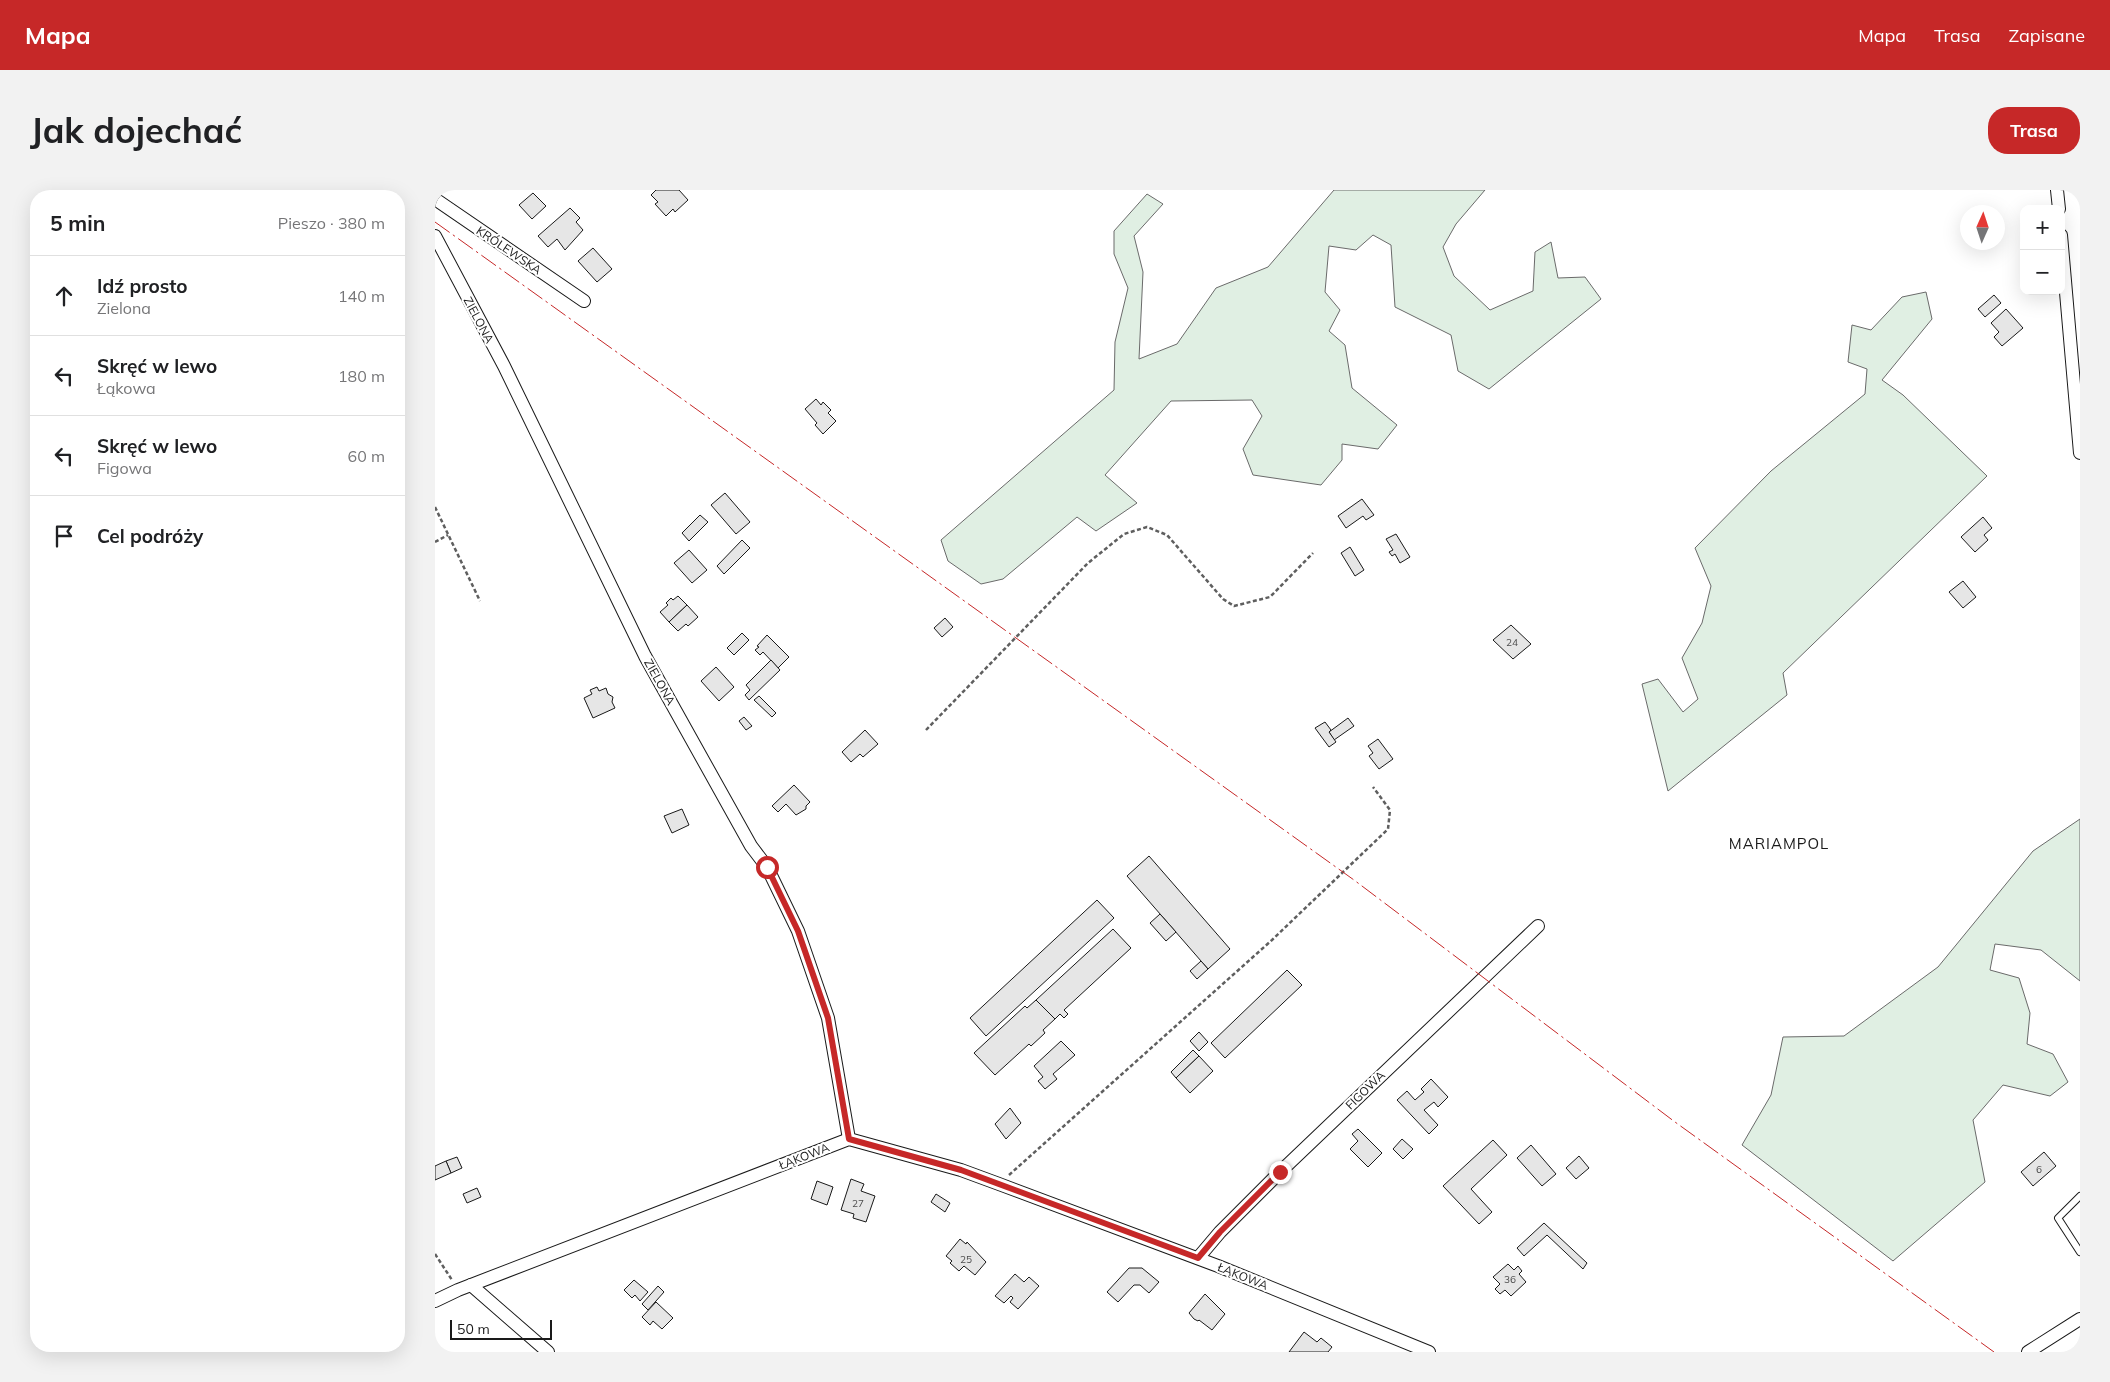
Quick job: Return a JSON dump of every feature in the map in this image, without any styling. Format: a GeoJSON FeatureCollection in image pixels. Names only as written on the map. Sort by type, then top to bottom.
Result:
{"type":"FeatureCollection","features":[{"type":"Feature","properties":{"kind":"street"},"geometry":{"type":"LineString","coordinates":[[2057,190],[2059,205]]}},
{"type":"Feature","properties":{"kind":"street","name":"KRÓLEWSKA"},"geometry":{"type":"LineString","coordinates":[[435,199],[584,301]]}},
{"type":"Feature","properties":{"kind":"street","name":"ZIELONA"},"geometry":{"type":"LineString","coordinates":[[435,236],[504,366],[645,656],[751,846],[767,867],[798,931],[828,1018],[849,1139]]}},
{"type":"Feature","properties":{"kind":"street"},"geometry":{"type":"LineString","coordinates":[[2062,250],[2080,453]]}},
{"type":"Feature","properties":{"kind":"street","name":"FIGOWA"},"geometry":{"type":"LineString","coordinates":[[1198,1258],[1220,1232],[1280,1172],[1537,926]]}},
{"type":"Feature","properties":{"kind":"street","name":"ŁĄKOWA"},"geometry":{"type":"LineString","coordinates":[[435,1301],[458,1290],[849,1139],[961,1170],[1198,1258],[1429,1352]]}},
{"type":"Feature","properties":{"kind":"street"},"geometry":{"type":"LineString","coordinates":[[471,1285],[548,1352]]}},
{"type":"Feature","properties":{"kind":"street"},"geometry":{"type":"LineString","coordinates":[[2028,1352],[2080,1319]]}},
{"type":"Feature","properties":{"kind":"lane"},"geometry":{"type":"LineString","coordinates":[[2080,1196],[2058,1218],[2080,1252]]}},
{"type":"Feature","properties":{"kind":"path"},"geometry":{"type":"LineString","coordinates":[[435,507],[481,601]]}},
{"type":"Feature","properties":{"kind":"path"},"geometry":{"type":"LineString","coordinates":[[925,730],[1089,563],[1124,534],[1147,528],[1167,534],[1223,599],[1234,606],[1270,597],[1313,553]]}},
{"type":"Feature","properties":{"kind":"path"},"geometry":{"type":"LineString","coordinates":[[435,542],[449,535]]}},
{"type":"Feature","properties":{"kind":"path"},"geometry":{"type":"LineString","coordinates":[[999,1184],[1272,940],[1388,829],[1389,810],[1373,787]]}},
{"type":"Feature","properties":{"kind":"path"},"geometry":{"type":"LineString","coordinates":[[435,1254],[458,1290]]}},
{"type":"Feature","properties":{"kind":"green space"},"geometry":{"type":"Polygon","coordinates":[[[1334,190],[1485,190],[1456,224],[1443,247],[1454,276],[1490,310],[1533,291],[1535,252],[1551,242],[1558,278],[1585,277],[1601,299],[1489,389],[1458,371],[1451,335],[1395,307],[1391,245],[1373,235],[1356,250],[1329,246],[1325,292],[1340,310],[1329,331],[1345,345],[1352,388],[1397,425],[1378,449],[1342,444],[1342,460],[1321,485],[1253,475],[1243,449],[1262,416],[1252,400],[1171,401],[1105,475],[1137,503],[1096,531],[1077,517],[1003,579],[981,584],[948,561],[941,540],[1114,390],[1115,342],[1128,288],[1114,254],[1114,231],[1147,194],[1163,204],[1134,236],[1143,272],[1139,359],[1177,344],[1216,288],[1268,267],[1334,190]]]}},
{"type":"Feature","properties":{"kind":"green space"},"geometry":{"type":"Polygon","coordinates":[[[1926,292],[1932,319],[1882,380],[1903,395],[1987,476],[1783,673],[1787,695],[1668,791],[1642,684],[1658,679],[1683,712],[1698,699],[1682,658],[1702,623],[1711,586],[1695,548],[1771,471],[1865,394],[1867,369],[1848,362],[1852,325],[1871,330],[1902,297],[1926,292]]]}},
{"type":"Feature","properties":{"kind":"green space"},"geometry":{"type":"Polygon","coordinates":[[[2080,819],[2080,981],[2041,950],[1995,944],[1990,970],[2019,978],[2030,1013],[2027,1044],[2053,1054],[2068,1082],[2050,1096],[2003,1085],[1973,1120],[1985,1182],[1893,1261],[1742,1145],[1771,1095],[1783,1037],[1844,1036],[1938,967],[2033,851],[2080,819]]]}},
{"type":"Feature","properties":{"kind":"building"},"geometry":{"type":"Polygon","coordinates":[[[656,190],[679,190],[688,200],[675,212],[673,209],[666,216],[655,204],[658,202],[651,195],[656,190]]]}},
{"type":"Feature","properties":{"kind":"building"},"geometry":{"type":"Polygon","coordinates":[[[533,193],[546,206],[532,219],[519,205],[533,193]]]}},
{"type":"Feature","properties":{"kind":"building"},"geometry":{"type":"Polygon","coordinates":[[[570,208],[580,218],[576,222],[583,230],[565,250],[557,239],[548,247],[538,236],[570,208]]]}},
{"type":"Feature","properties":{"kind":"building"},"geometry":{"type":"Polygon","coordinates":[[[593,248],[612,269],[597,282],[578,261],[593,248]]]}},
{"type":"Feature","properties":{"kind":"building"},"geometry":{"type":"Polygon","coordinates":[[[1994,295],[2001,303],[1985,317],[1978,309],[1994,295]]]}},
{"type":"Feature","properties":{"kind":"building"},"geometry":{"type":"Polygon","coordinates":[[[2006,309],[2023,328],[2002,346],[1994,337],[1999,332],[1991,323],[2006,309]]]}},
{"type":"Feature","properties":{"kind":"building"},"geometry":{"type":"Polygon","coordinates":[[[816,399],[821,405],[823,402],[831,410],[828,413],[836,421],[823,434],[815,425],[817,423],[805,409],[816,399]]]}},
{"type":"Feature","properties":{"kind":"building"},"geometry":{"type":"Polygon","coordinates":[[[725,493],[750,522],[736,534],[711,505],[725,493]]]}},
{"type":"Feature","properties":{"kind":"building"},"geometry":{"type":"Polygon","coordinates":[[[1362,499],[1374,515],[1366,520],[1363,516],[1346,528],[1338,516],[1362,499]]]}},
{"type":"Feature","properties":{"kind":"building"},"geometry":{"type":"Polygon","coordinates":[[[700,515],[708,522],[689,541],[682,533],[700,515]]]}},
{"type":"Feature","properties":{"kind":"building"},"geometry":{"type":"Polygon","coordinates":[[[1983,517],[1992,528],[1984,535],[1988,540],[1975,552],[1961,537],[1983,517]]]}},
{"type":"Feature","properties":{"kind":"building"},"geometry":{"type":"Polygon","coordinates":[[[1396,534],[1410,557],[1400,563],[1395,554],[1392,556],[1389,552],[1393,550],[1386,539],[1396,534]]]}},
{"type":"Feature","properties":{"kind":"building"},"geometry":{"type":"Polygon","coordinates":[[[742,540],[750,548],[724,574],[717,566],[742,540]]]}},
{"type":"Feature","properties":{"kind":"building"},"geometry":{"type":"Polygon","coordinates":[[[1350,547],[1364,570],[1355,576],[1341,553],[1350,547]]]}},
{"type":"Feature","properties":{"kind":"building"},"geometry":{"type":"Polygon","coordinates":[[[689,550],[707,570],[692,583],[674,563],[689,550]]]}},
{"type":"Feature","properties":{"kind":"building"},"geometry":{"type":"Polygon","coordinates":[[[1963,581],[1976,597],[1963,608],[1949,592],[1963,581]]]}},
{"type":"Feature","properties":{"kind":"building"},"geometry":{"type":"Polygon","coordinates":[[[678,596],[687,605],[669,622],[660,612],[668,605],[666,603],[671,598],[673,600],[678,596]]]}},
{"type":"Feature","properties":{"kind":"building"},"geometry":{"type":"Polygon","coordinates":[[[687,605],[698,617],[688,626],[686,624],[678,631],[669,622],[687,605]]]}},
{"type":"Feature","properties":{"kind":"building"},"geometry":{"type":"Polygon","coordinates":[[[945,618],[953,627],[942,637],[934,628],[945,618]]]}},
{"type":"Feature","properties":{"kind":"building"},"geometry":{"type":"Polygon","coordinates":[[[1511,625],[1531,644],[1513,659],[1493,640],[1511,625]]]}},
{"type":"Feature","properties":{"kind":"building"},"geometry":{"type":"Polygon","coordinates":[[[742,633],[749,640],[734,655],[727,648],[742,633]]]}},
{"type":"Feature","properties":{"kind":"building"},"geometry":{"type":"Polygon","coordinates":[[[767,635],[789,657],[778,668],[763,652],[760,655],[755,650],[767,635]]]}},
{"type":"Feature","properties":{"kind":"building"},"geometry":{"type":"Polygon","coordinates":[[[771,660],[780,670],[749,700],[745,695],[750,690],[746,685],[771,660]]]}},
{"type":"Feature","properties":{"kind":"building"},"geometry":{"type":"Polygon","coordinates":[[[716,667],[734,687],[719,701],[701,681],[716,667]]]}},
{"type":"Feature","properties":{"kind":"building"},"geometry":{"type":"Polygon","coordinates":[[[597,687],[599,691],[606,688],[608,694],[613,697],[612,702],[615,708],[593,718],[584,698],[592,694],[590,690],[597,687]]]}},
{"type":"Feature","properties":{"kind":"building"},"geometry":{"type":"Polygon","coordinates":[[[759,696],[776,713],[772,717],[754,700],[759,696]]]}},
{"type":"Feature","properties":{"kind":"building"},"geometry":{"type":"Polygon","coordinates":[[[744,717],[752,726],[746,730],[739,721],[744,717]]]}},
{"type":"Feature","properties":{"kind":"building"},"geometry":{"type":"Polygon","coordinates":[[[1348,718],[1354,726],[1334,740],[1329,732],[1348,718]]]}},
{"type":"Feature","properties":{"kind":"building"},"geometry":{"type":"Polygon","coordinates":[[[1325,722],[1336,742],[1329,747],[1315,728],[1325,722]]]}},
{"type":"Feature","properties":{"kind":"building"},"geometry":{"type":"Polygon","coordinates":[[[865,730],[878,744],[863,757],[860,754],[851,762],[842,752],[865,730]]]}},
{"type":"Feature","properties":{"kind":"building"},"geometry":{"type":"Polygon","coordinates":[[[1378,739],[1393,759],[1379,769],[1369,756],[1373,753],[1368,746],[1378,739]]]}},
{"type":"Feature","properties":{"kind":"building"},"geometry":{"type":"Polygon","coordinates":[[[794,785],[810,802],[806,809],[796,815],[786,804],[778,812],[772,806],[794,785]]]}},
{"type":"Feature","properties":{"kind":"building"},"geometry":{"type":"Polygon","coordinates":[[[682,809],[689,825],[672,833],[664,816],[682,809]]]}},
{"type":"Feature","properties":{"kind":"building"},"geometry":{"type":"Polygon","coordinates":[[[1149,856],[1230,949],[1208,969],[1127,876],[1149,856]]]}},
{"type":"Feature","properties":{"kind":"building"},"geometry":{"type":"Polygon","coordinates":[[[1097,900],[1114,918],[986,1036],[970,1018],[1097,900]]]}},
{"type":"Feature","properties":{"kind":"building"},"geometry":{"type":"Polygon","coordinates":[[[1160,914],[1176,932],[1166,941],[1150,923],[1160,914]]]}},
{"type":"Feature","properties":{"kind":"building"},"geometry":{"type":"Polygon","coordinates":[[[1113,929],[1131,948],[1064,1010],[1068,1014],[1064,1018],[1060,1014],[1055,1019],[1036,1000],[1113,929]]]}},
{"type":"Feature","properties":{"kind":"building"},"geometry":{"type":"Polygon","coordinates":[[[1201,961],[1208,969],[1197,979],[1190,971],[1201,961]]]}},
{"type":"Feature","properties":{"kind":"building"},"geometry":{"type":"Polygon","coordinates":[[[1287,970],[1302,985],[1225,1058],[1211,1043],[1287,970]]]}},
{"type":"Feature","properties":{"kind":"building"},"geometry":{"type":"Polygon","coordinates":[[[1036,1000],[1055,1019],[1043,1030],[1045,1033],[1031,1046],[1029,1044],[995,1075],[974,1053],[1025,1006],[1027,1008],[1036,1000]]]}},
{"type":"Feature","properties":{"kind":"building"},"geometry":{"type":"Polygon","coordinates":[[[1199,1032],[1208,1042],[1199,1051],[1190,1041],[1199,1032]]]}},
{"type":"Feature","properties":{"kind":"building"},"geometry":{"type":"Polygon","coordinates":[[[1061,1041],[1075,1055],[1053,1074],[1057,1079],[1045,1089],[1038,1081],[1043,1077],[1034,1066],[1061,1041]]]}},
{"type":"Feature","properties":{"kind":"building"},"geometry":{"type":"Polygon","coordinates":[[[1193,1050],[1199,1056],[1176,1078],[1171,1072],[1193,1050]]]}},
{"type":"Feature","properties":{"kind":"building"},"geometry":{"type":"Polygon","coordinates":[[[1199,1056],[1213,1071],[1190,1093],[1176,1078],[1199,1056]]]}},
{"type":"Feature","properties":{"kind":"building"},"geometry":{"type":"Polygon","coordinates":[[[1431,1079],[1448,1097],[1438,1107],[1434,1102],[1424,1110],[1438,1125],[1429,1134],[1397,1100],[1407,1091],[1415,1100],[1424,1092],[1421,1089],[1431,1079]]]}},
{"type":"Feature","properties":{"kind":"building"},"geometry":{"type":"Polygon","coordinates":[[[1010,1108],[1021,1123],[1006,1139],[995,1124],[1010,1108]]]}},
{"type":"Feature","properties":{"kind":"building"},"geometry":{"type":"Polygon","coordinates":[[[1358,1129],[1382,1153],[1368,1167],[1350,1149],[1358,1141],[1352,1134],[1358,1129]]]}},
{"type":"Feature","properties":{"kind":"building"},"geometry":{"type":"Polygon","coordinates":[[[1402,1139],[1413,1149],[1403,1159],[1393,1149],[1402,1139]]]}},
{"type":"Feature","properties":{"kind":"building"},"geometry":{"type":"Polygon","coordinates":[[[1493,1140],[1507,1155],[1471,1189],[1492,1212],[1479,1224],[1443,1186],[1493,1140]]]}},
{"type":"Feature","properties":{"kind":"building"},"geometry":{"type":"Polygon","coordinates":[[[1531,1145],[1556,1174],[1542,1186],[1517,1158],[1531,1145]]]}},
{"type":"Feature","properties":{"kind":"building"},"geometry":{"type":"Polygon","coordinates":[[[2044,1152],[2056,1166],[2033,1186],[2021,1172],[2044,1152]]]}},
{"type":"Feature","properties":{"kind":"building"},"geometry":{"type":"Polygon","coordinates":[[[1579,1156],[1589,1168],[1576,1179],[1566,1168],[1579,1156]]]}},
{"type":"Feature","properties":{"kind":"building"},"geometry":{"type":"Polygon","coordinates":[[[457,1157],[462,1168],[451,1173],[446,1161],[457,1157]]]}},
{"type":"Feature","properties":{"kind":"building"},"geometry":{"type":"Polygon","coordinates":[[[446,1161],[451,1173],[435,1180],[435,1166],[446,1161]]]}},
{"type":"Feature","properties":{"kind":"building"},"geometry":{"type":"Polygon","coordinates":[[[851,1179],[864,1184],[861,1191],[875,1196],[866,1222],[853,1218],[854,1214],[841,1210],[851,1179]]]}},
{"type":"Feature","properties":{"kind":"building"},"geometry":{"type":"Polygon","coordinates":[[[817,1181],[833,1187],[827,1205],[811,1199],[817,1181]]]}},
{"type":"Feature","properties":{"kind":"building"},"geometry":{"type":"Polygon","coordinates":[[[477,1188],[481,1197],[467,1203],[463,1194],[477,1188]]]}},
{"type":"Feature","properties":{"kind":"building"},"geometry":{"type":"Polygon","coordinates":[[[936,1194],[950,1203],[945,1212],[931,1202],[936,1194]]]}},
{"type":"Feature","properties":{"kind":"building"},"geometry":{"type":"Polygon","coordinates":[[[1544,1223],[1587,1263],[1583,1269],[1547,1235],[1524,1256],[1517,1248],[1544,1223]]]}},
{"type":"Feature","properties":{"kind":"building"},"geometry":{"type":"Polygon","coordinates":[[[960,1239],[966,1244],[967,1242],[986,1262],[975,1275],[964,1266],[959,1271],[950,1263],[952,1261],[946,1256],[960,1239]]]}},
{"type":"Feature","properties":{"kind":"building"},"geometry":{"type":"Polygon","coordinates":[[[1508,1264],[1514,1270],[1518,1266],[1522,1271],[1519,1274],[1526,1282],[1511,1296],[1505,1290],[1500,1294],[1495,1289],[1500,1284],[1493,1277],[1508,1264]]]}},
{"type":"Feature","properties":{"kind":"building"},"geometry":{"type":"Polygon","coordinates":[[[1129,1268],[1142,1268],[1159,1282],[1149,1293],[1140,1285],[1134,1285],[1118,1302],[1107,1292],[1129,1268]]]}},
{"type":"Feature","properties":{"kind":"building"},"geometry":{"type":"Polygon","coordinates":[[[1015,1274],[1024,1282],[1029,1277],[1039,1286],[1018,1309],[1010,1302],[1013,1298],[1011,1296],[1004,1303],[995,1296],[1015,1274]]]}},
{"type":"Feature","properties":{"kind":"building"},"geometry":{"type":"Polygon","coordinates":[[[634,1280],[648,1292],[640,1301],[635,1295],[632,1298],[624,1290],[634,1280]]]}},
{"type":"Feature","properties":{"kind":"building"},"geometry":{"type":"Polygon","coordinates":[[[658,1286],[664,1292],[648,1310],[642,1304],[658,1286]]]}},
{"type":"Feature","properties":{"kind":"building"},"geometry":{"type":"Polygon","coordinates":[[[1205,1294],[1225,1314],[1212,1330],[1199,1320],[1194,1319],[1189,1313],[1205,1294]]]}},
{"type":"Feature","properties":{"kind":"building"},"geometry":{"type":"Polygon","coordinates":[[[656,1302],[673,1318],[662,1329],[653,1321],[650,1325],[642,1317],[656,1302]]]}},
{"type":"Feature","properties":{"kind":"building"},"geometry":{"type":"Polygon","coordinates":[[[1304,1332],[1317,1342],[1321,1338],[1332,1347],[1328,1352],[1289,1352],[1304,1332]]]}},
{"type":"Feature","properties":{"kind":"power"},"geometry":{"type":"LineString","coordinates":[[435,222],[1354,880],[1675,1122],[1994,1352]]}},
{"type":"Feature","properties":{"kind":"district","name":"MARIAMPOL"},"geometry":{"type":"Point","coordinates":[1779,843]}},
{"type":"Feature","properties":{"kind":"route"},"geometry":{"type":"LineString","coordinates":[[767,867],[798,931],[828,1018],[849,1139],[961,1170],[1198,1258],[1220,1232],[1280,1172]]}}]}
